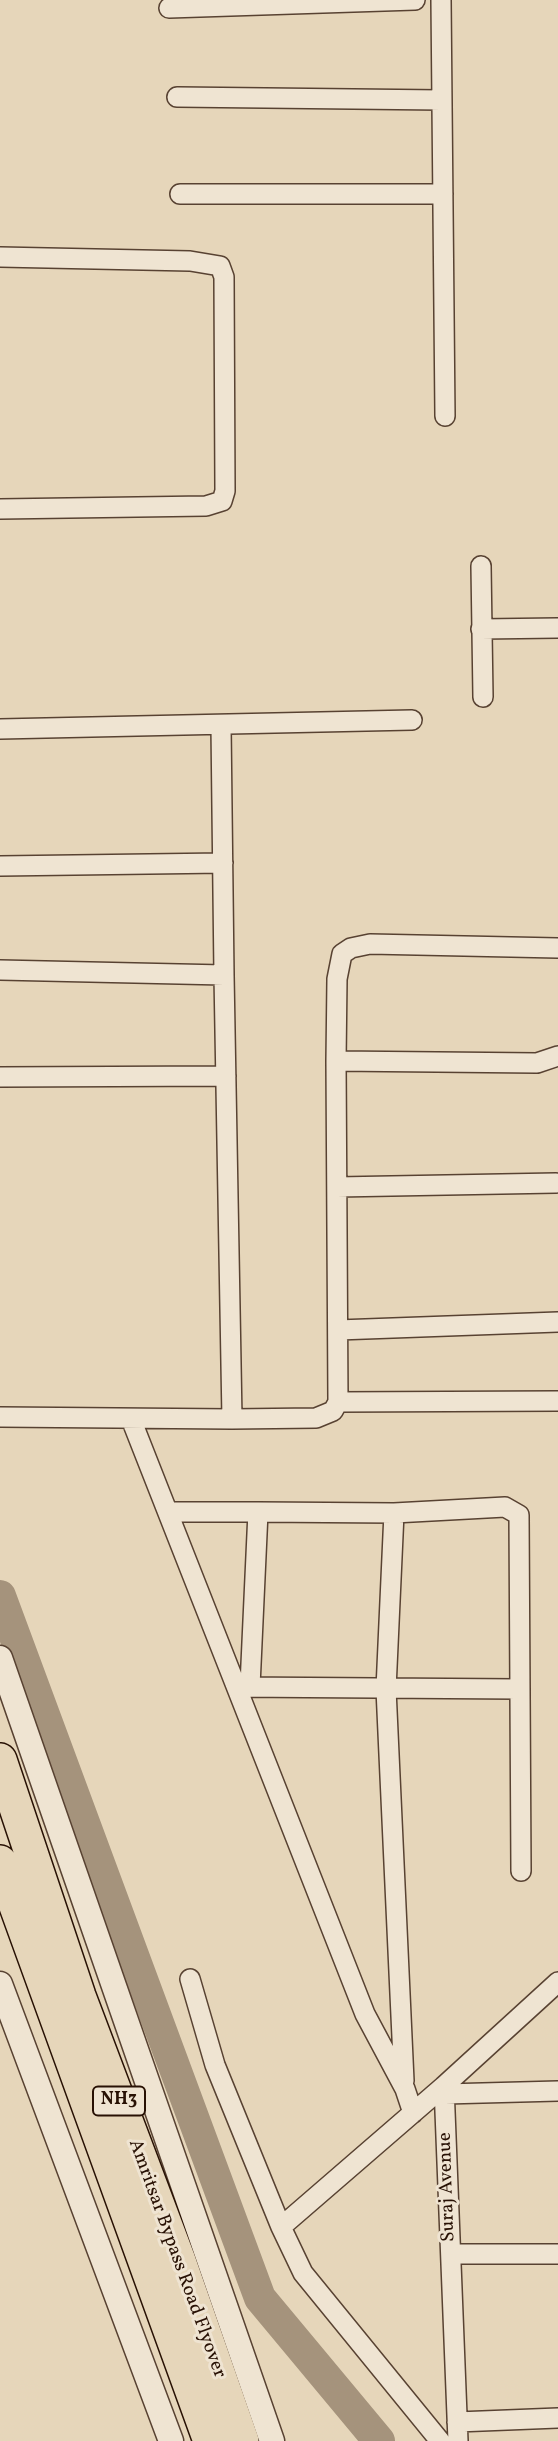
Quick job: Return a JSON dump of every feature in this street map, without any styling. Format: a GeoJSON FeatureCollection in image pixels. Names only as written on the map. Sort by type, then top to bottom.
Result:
{"type":"FeatureCollection","features":[{"type":"Feature","properties":{"kind":"highway","name":"Amritsar Bypass Road Flyover"},"geometry":{"type":"LineString","coordinates":[[0,1760],[79,1996],[178,2258],[242,2441]]}},
{"type":"Feature","properties":{"kind":"highway","name":"Amritsar Bypass Road Flyover"},"geometry":{"type":"LineString","coordinates":[[0,1862],[210,2441]]}},
{"type":"Feature","properties":{"kind":"street"},"geometry":{"type":"LineString","coordinates":[[169,8],[415,0]]}},
{"type":"Feature","properties":{"kind":"street"},"geometry":{"type":"LineString","coordinates":[[441,0],[445,416]]}},
{"type":"Feature","properties":{"kind":"street"},"geometry":{"type":"LineString","coordinates":[[177,97],[442,100]]}},
{"type":"Feature","properties":{"kind":"street"},"geometry":{"type":"LineString","coordinates":[[180,194],[443,194]]}},
{"type":"Feature","properties":{"kind":"street"},"geometry":{"type":"LineString","coordinates":[[0,257],[190,261],[211,262],[220,267],[224,277],[225,477],[225,497],[212,505],[0,509]]}},
{"type":"Feature","properties":{"kind":"street"},"geometry":{"type":"LineString","coordinates":[[481,566],[483,697]]}},
{"type":"Feature","properties":{"kind":"street"},"geometry":{"type":"LineString","coordinates":[[481,629],[558,628]]}},
{"type":"Feature","properties":{"kind":"street"},"geometry":{"type":"LineString","coordinates":[[0,729],[412,720]]}},
{"type":"Feature","properties":{"kind":"street"},"geometry":{"type":"LineString","coordinates":[[221,726],[232,1419]]}},
{"type":"Feature","properties":{"kind":"street"},"geometry":{"type":"LineString","coordinates":[[0,866],[223,863]]}},
{"type":"Feature","properties":{"kind":"street"},"geometry":{"type":"LineString","coordinates":[[0,1418],[316,1418],[333,1411],[338,1402],[336,1061],[338,966],[342,954],[351,948],[370,944],[558,948]]}},
{"type":"Feature","properties":{"kind":"street"},"geometry":{"type":"LineString","coordinates":[[0,970],[224,975]]}},
{"type":"Feature","properties":{"kind":"street"},"geometry":{"type":"LineString","coordinates":[[336,1061],[537,1063],[558,1056]]}},
{"type":"Feature","properties":{"kind":"street"},"geometry":{"type":"LineString","coordinates":[[0,1077],[226,1076]]}},
{"type":"Feature","properties":{"kind":"street"},"geometry":{"type":"LineString","coordinates":[[337,1187],[556,1183]]}},
{"type":"Feature","properties":{"kind":"street"},"geometry":{"type":"LineString","coordinates":[[338,1330],[558,1322]]}},
{"type":"Feature","properties":{"kind":"street"},"geometry":{"type":"LineString","coordinates":[[338,1402],[558,1401]]}},
{"type":"Feature","properties":{"kind":"street"},"geometry":{"type":"LineString","coordinates":[[131,1419],[243,1686],[365,2014],[405,2089],[413,2113]]}},
{"type":"Feature","properties":{"kind":"street"},"geometry":{"type":"LineString","coordinates":[[168,1512],[394,1513],[505,1507],[519,1514],[521,1871]]}},
{"type":"Feature","properties":{"kind":"street"},"geometry":{"type":"LineString","coordinates":[[243,1686],[258,1512]]}},
{"type":"Feature","properties":{"kind":"street"},"geometry":{"type":"LineString","coordinates":[[394,1513],[386,1689],[405,2089]]}},
{"type":"Feature","properties":{"kind":"street"},"geometry":{"type":"LineString","coordinates":[[0,1658],[272,2441]]}},
{"type":"Feature","properties":{"kind":"street"},"geometry":{"type":"LineString","coordinates":[[243,1686],[518,1689]]}},
{"type":"Feature","properties":{"kind":"street"},"geometry":{"type":"LineString","coordinates":[[190,1979],[215,2065],[281,2227],[303,2273],[440,2441]]}},
{"type":"Feature","properties":{"kind":"street"},"geometry":{"type":"LineString","coordinates":[[281,2227],[413,2113],[445,2090],[558,1982]]}},
{"type":"Feature","properties":{"kind":"street"},"geometry":{"type":"LineString","coordinates":[[0,1984],[171,2441]]}},
{"type":"Feature","properties":{"kind":"street"},"geometry":{"type":"LineString","coordinates":[[445,2090],[558,2091]]}},
{"type":"Feature","properties":{"kind":"street","name":"Suraj Avenue"},"geometry":{"type":"LineString","coordinates":[[445,2090],[457,2432]]}},
{"type":"Feature","properties":{"kind":"street"},"geometry":{"type":"LineString","coordinates":[[451,2254],[558,2254]]}},
{"type":"Feature","properties":{"kind":"street"},"geometry":{"type":"LineString","coordinates":[[457,2432],[558,2418]]}},
{"type":"Feature","properties":{"kind":"waterway"},"geometry":{"type":"LineString","coordinates":[[0,1596],[260,2298],[379,2441]]}}]}
